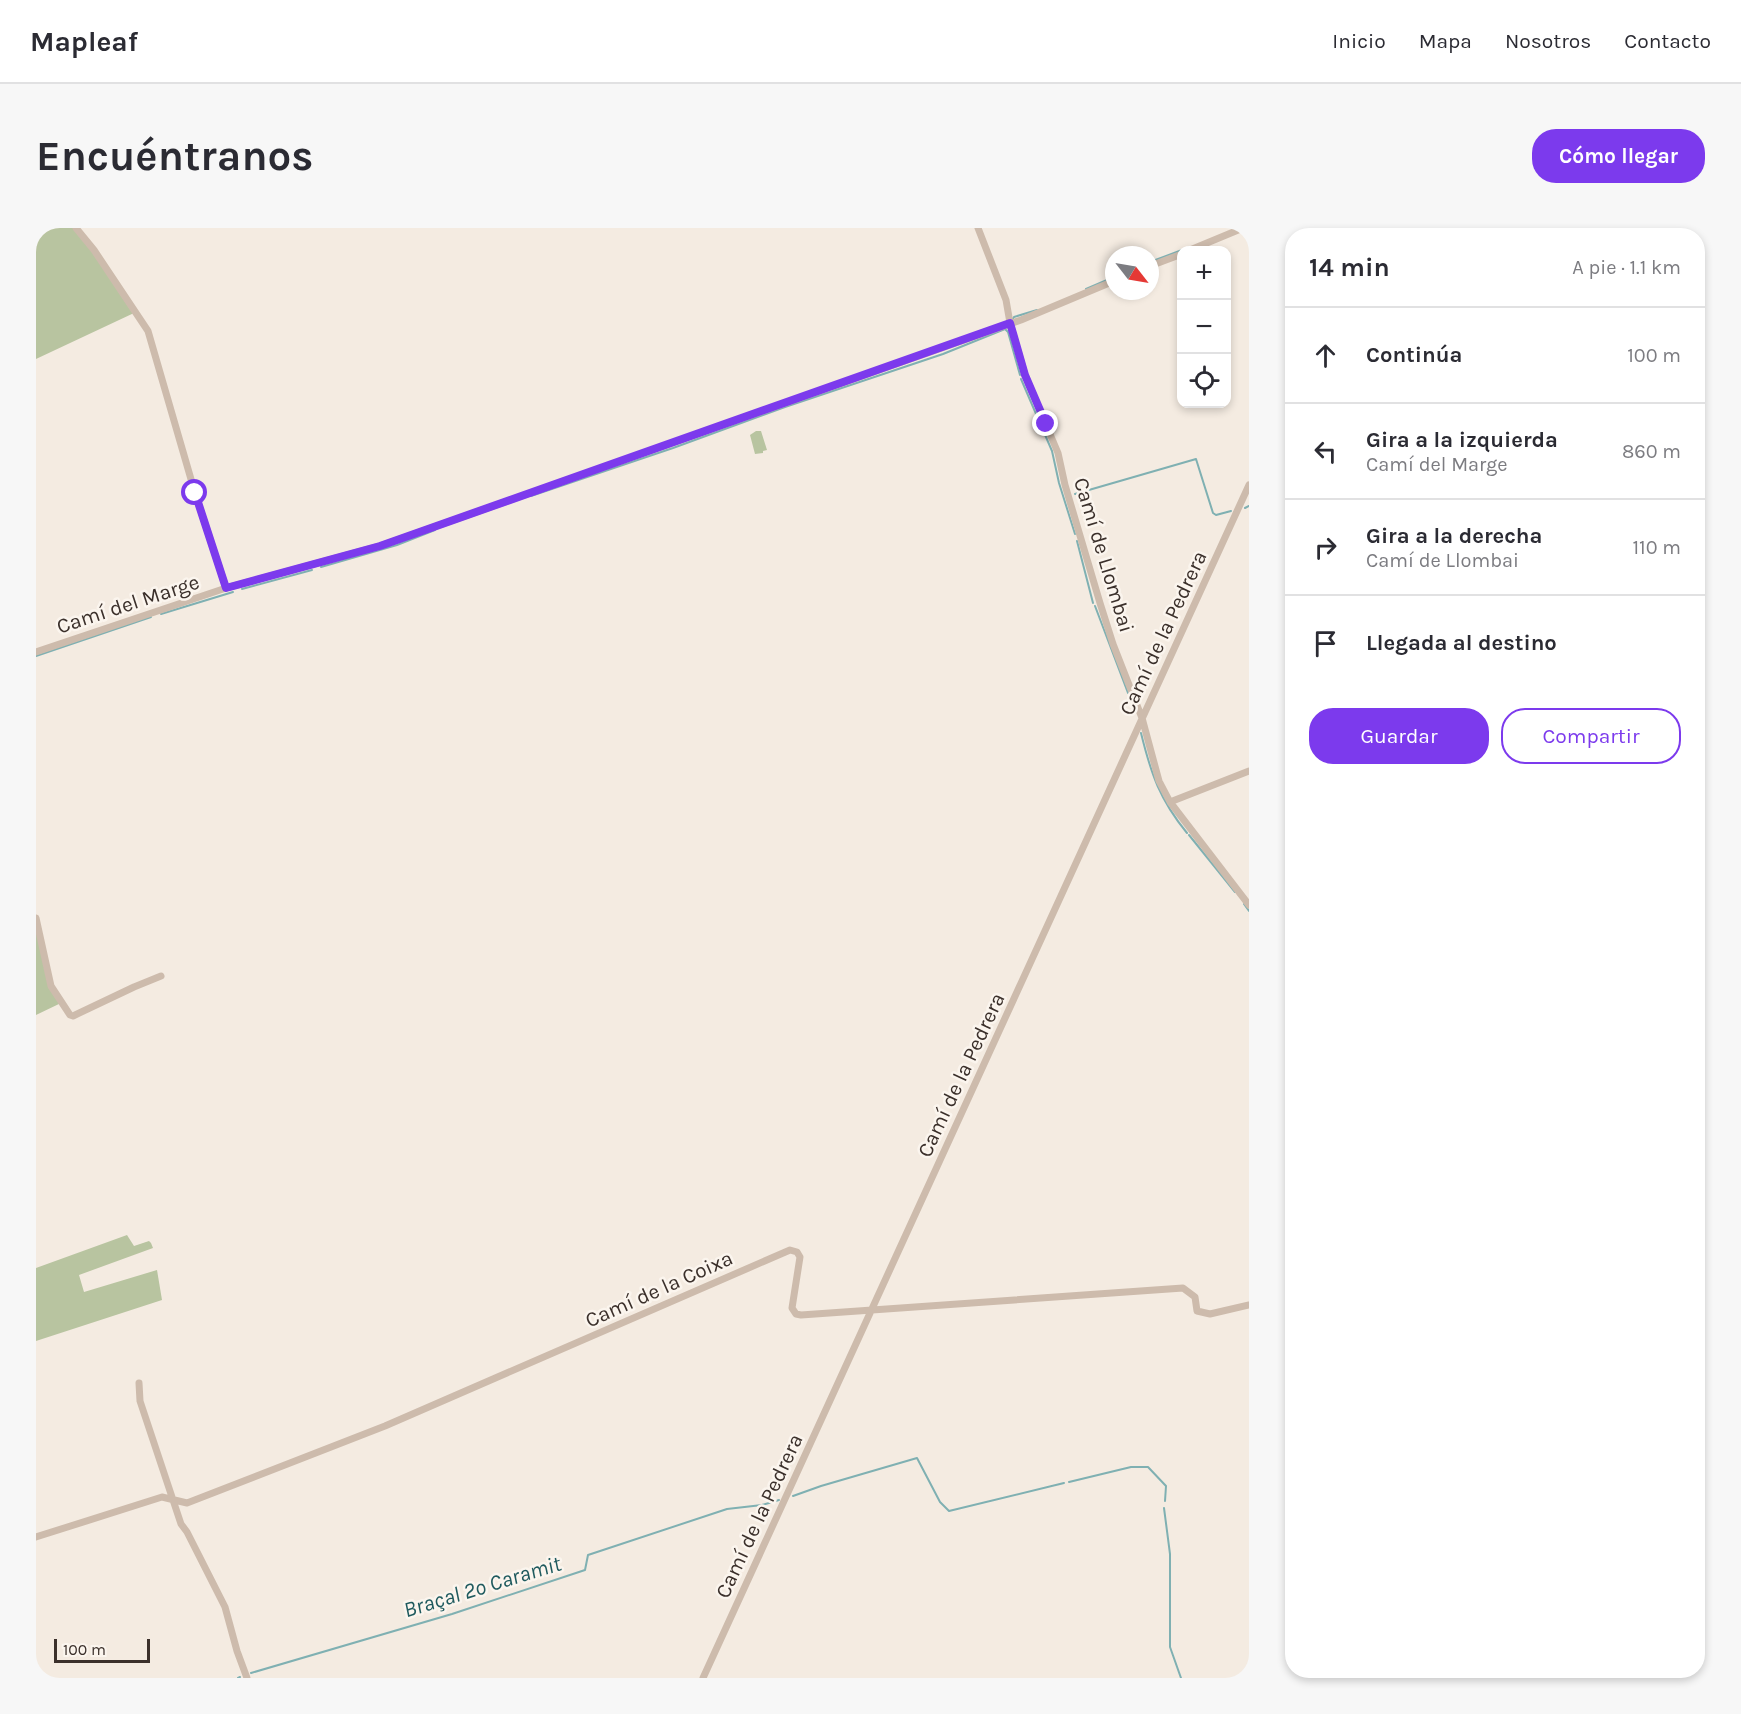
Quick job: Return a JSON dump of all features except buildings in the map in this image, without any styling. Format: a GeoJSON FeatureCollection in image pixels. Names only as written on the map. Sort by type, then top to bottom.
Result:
{"type":"FeatureCollection","features":[{"type":"Feature","properties":{"kind":"street"},"geometry":{"type":"LineString","coordinates":[[76,228],[105,266],[148,331],[195,493],[226,588]]}},
{"type":"Feature","properties":{"kind":"street","name":"Camí de Llombai"},"geometry":{"type":"LineString","coordinates":[[978,228],[1006,300],[1025,375],[1058,453],[1065,485],[1113,644],[1142,718],[1159,781],[1170,802],[1249,905]]}},
{"type":"Feature","properties":{"kind":"street"},"geometry":{"type":"LineString","coordinates":[[1199,246],[1242,228]]}},
{"type":"Feature","properties":{"kind":"street"},"geometry":{"type":"LineString","coordinates":[[1159,263],[1177,256]]}},
{"type":"Feature","properties":{"kind":"street","name":"Camí del Marge"},"geometry":{"type":"LineString","coordinates":[[36,652],[226,588],[380,546],[1010,323],[1105,285]]}},
{"type":"Feature","properties":{"kind":"street","name":"Camí de la Pedrera"},"geometry":{"type":"LineString","coordinates":[[703,1678],[1249,485]]}},
{"type":"Feature","properties":{"kind":"street"},"geometry":{"type":"LineString","coordinates":[[1170,802],[1249,771]]}},
{"type":"Feature","properties":{"kind":"street"},"geometry":{"type":"LineString","coordinates":[[36,918],[51,986],[70,1015],[73,1016],[141,983],[161,976]]}},
{"type":"Feature","properties":{"kind":"street","name":"Camí de la Coixa"},"geometry":{"type":"LineString","coordinates":[[36,1538],[162,1497],[188,1503],[385,1426],[790,1250],[797,1251],[800,1257],[792,1308],[796,1314],[1183,1288],[1195,1298],[1197,1311],[1210,1314],[1249,1305]]}},
{"type":"Feature","properties":{"kind":"street"},"geometry":{"type":"LineString","coordinates":[[139,1383],[140,1401],[181,1524],[225,1607],[247,1677]]}},
{"type":"Feature","properties":{"kind":"green space"},"geometry":{"type":"Polygon","coordinates":[[[36,228],[74,228],[93,251],[134,313],[36,359],[36,228]]]}},
{"type":"Feature","properties":{"kind":"green space"},"geometry":{"type":"Polygon","coordinates":[[[761,431],[767,450],[763,453],[755,454],[750,435],[761,431]]]}},
{"type":"Feature","properties":{"kind":"green space"},"geometry":{"type":"Polygon","coordinates":[[[36,921],[47,971],[61,1003],[36,1015],[36,921]]]}},
{"type":"Feature","properties":{"kind":"green space"},"geometry":{"type":"Polygon","coordinates":[[[127,1235],[134,1246],[149,1241],[153,1248],[79,1275],[84,1292],[157,1270],[162,1300],[36,1341],[36,1268],[127,1235]]]}},
{"type":"Feature","properties":{"kind":"waterway"},"geometry":{"type":"LineString","coordinates":[[1159,259],[1177,252]]}},
{"type":"Feature","properties":{"kind":"waterway"},"geometry":{"type":"LineString","coordinates":[[1086,289],[1105,281]]}},
{"type":"Feature","properties":{"kind":"waterway"},"geometry":{"type":"LineString","coordinates":[[1012,320],[1014,317],[1037,310]]}},
{"type":"Feature","properties":{"kind":"waterway"},"geometry":{"type":"LineString","coordinates":[[531,496],[943,354],[1005,329],[1008,332],[1020,375]]}},
{"type":"Feature","properties":{"kind":"waterway"},"geometry":{"type":"LineString","coordinates":[[1021,379],[1052,451],[1075,534]]}},
{"type":"Feature","properties":{"kind":"waterway"},"geometry":{"type":"LineString","coordinates":[[1075,494],[1196,459],[1213,513],[1216,515],[1231,511]]}},
{"type":"Feature","properties":{"kind":"waterway"},"geometry":{"type":"LineString","coordinates":[[1245,508],[1249,506]]}},
{"type":"Feature","properties":{"kind":"waterway"},"geometry":{"type":"LineString","coordinates":[[321,567],[397,545],[435,530]]}},
{"type":"Feature","properties":{"kind":"waterway"},"geometry":{"type":"LineString","coordinates":[[1077,541],[1093,603]]}},
{"type":"Feature","properties":{"kind":"waterway"},"geometry":{"type":"LineString","coordinates":[[242,589],[312,570]]}},
{"type":"Feature","properties":{"kind":"waterway"},"geometry":{"type":"LineString","coordinates":[[161,614],[233,592]]}},
{"type":"Feature","properties":{"kind":"waterway"},"geometry":{"type":"LineString","coordinates":[[1095,606],[1128,693]]}},
{"type":"Feature","properties":{"kind":"waterway"},"geometry":{"type":"LineString","coordinates":[[36,656],[151,617]]}},
{"type":"Feature","properties":{"kind":"waterway"},"geometry":{"type":"LineString","coordinates":[[1141,733],[1163,798],[1187,833]]}},
{"type":"Feature","properties":{"kind":"waterway"},"geometry":{"type":"LineString","coordinates":[[1189,835],[1235,892]]}},
{"type":"Feature","properties":{"kind":"waterway"},"geometry":{"type":"LineString","coordinates":[[1244,904],[1249,911]]}},
{"type":"Feature","properties":{"kind":"waterway","name":"Braçal 2º Caramit"},"geometry":{"type":"LineString","coordinates":[[793,1496],[917,1458],[940,1502],[949,1511],[1064,1483]]}},
{"type":"Feature","properties":{"kind":"waterway","name":"Braçal 2º Caramit"},"geometry":{"type":"LineString","coordinates":[[1069,1482],[1131,1467],[1148,1467],[1166,1486],[1165,1501]]}},
{"type":"Feature","properties":{"kind":"waterway","name":"Braçal 2º Caramit"},"geometry":{"type":"LineString","coordinates":[[251,1673],[452,1614],[585,1570],[588,1555],[727,1509],[762,1505],[779,1500]]}},
{"type":"Feature","properties":{"kind":"waterway","name":"Braçal 2º Caramit"},"geometry":{"type":"LineString","coordinates":[[1164,1508],[1170,1554],[1170,1647],[1181,1678]]}},
{"type":"Feature","properties":{"kind":"route"},"geometry":{"type":"LineString","coordinates":[[195,493],[226,588],[380,546],[1010,323],[1025,375],[1046,424]]}}]}
